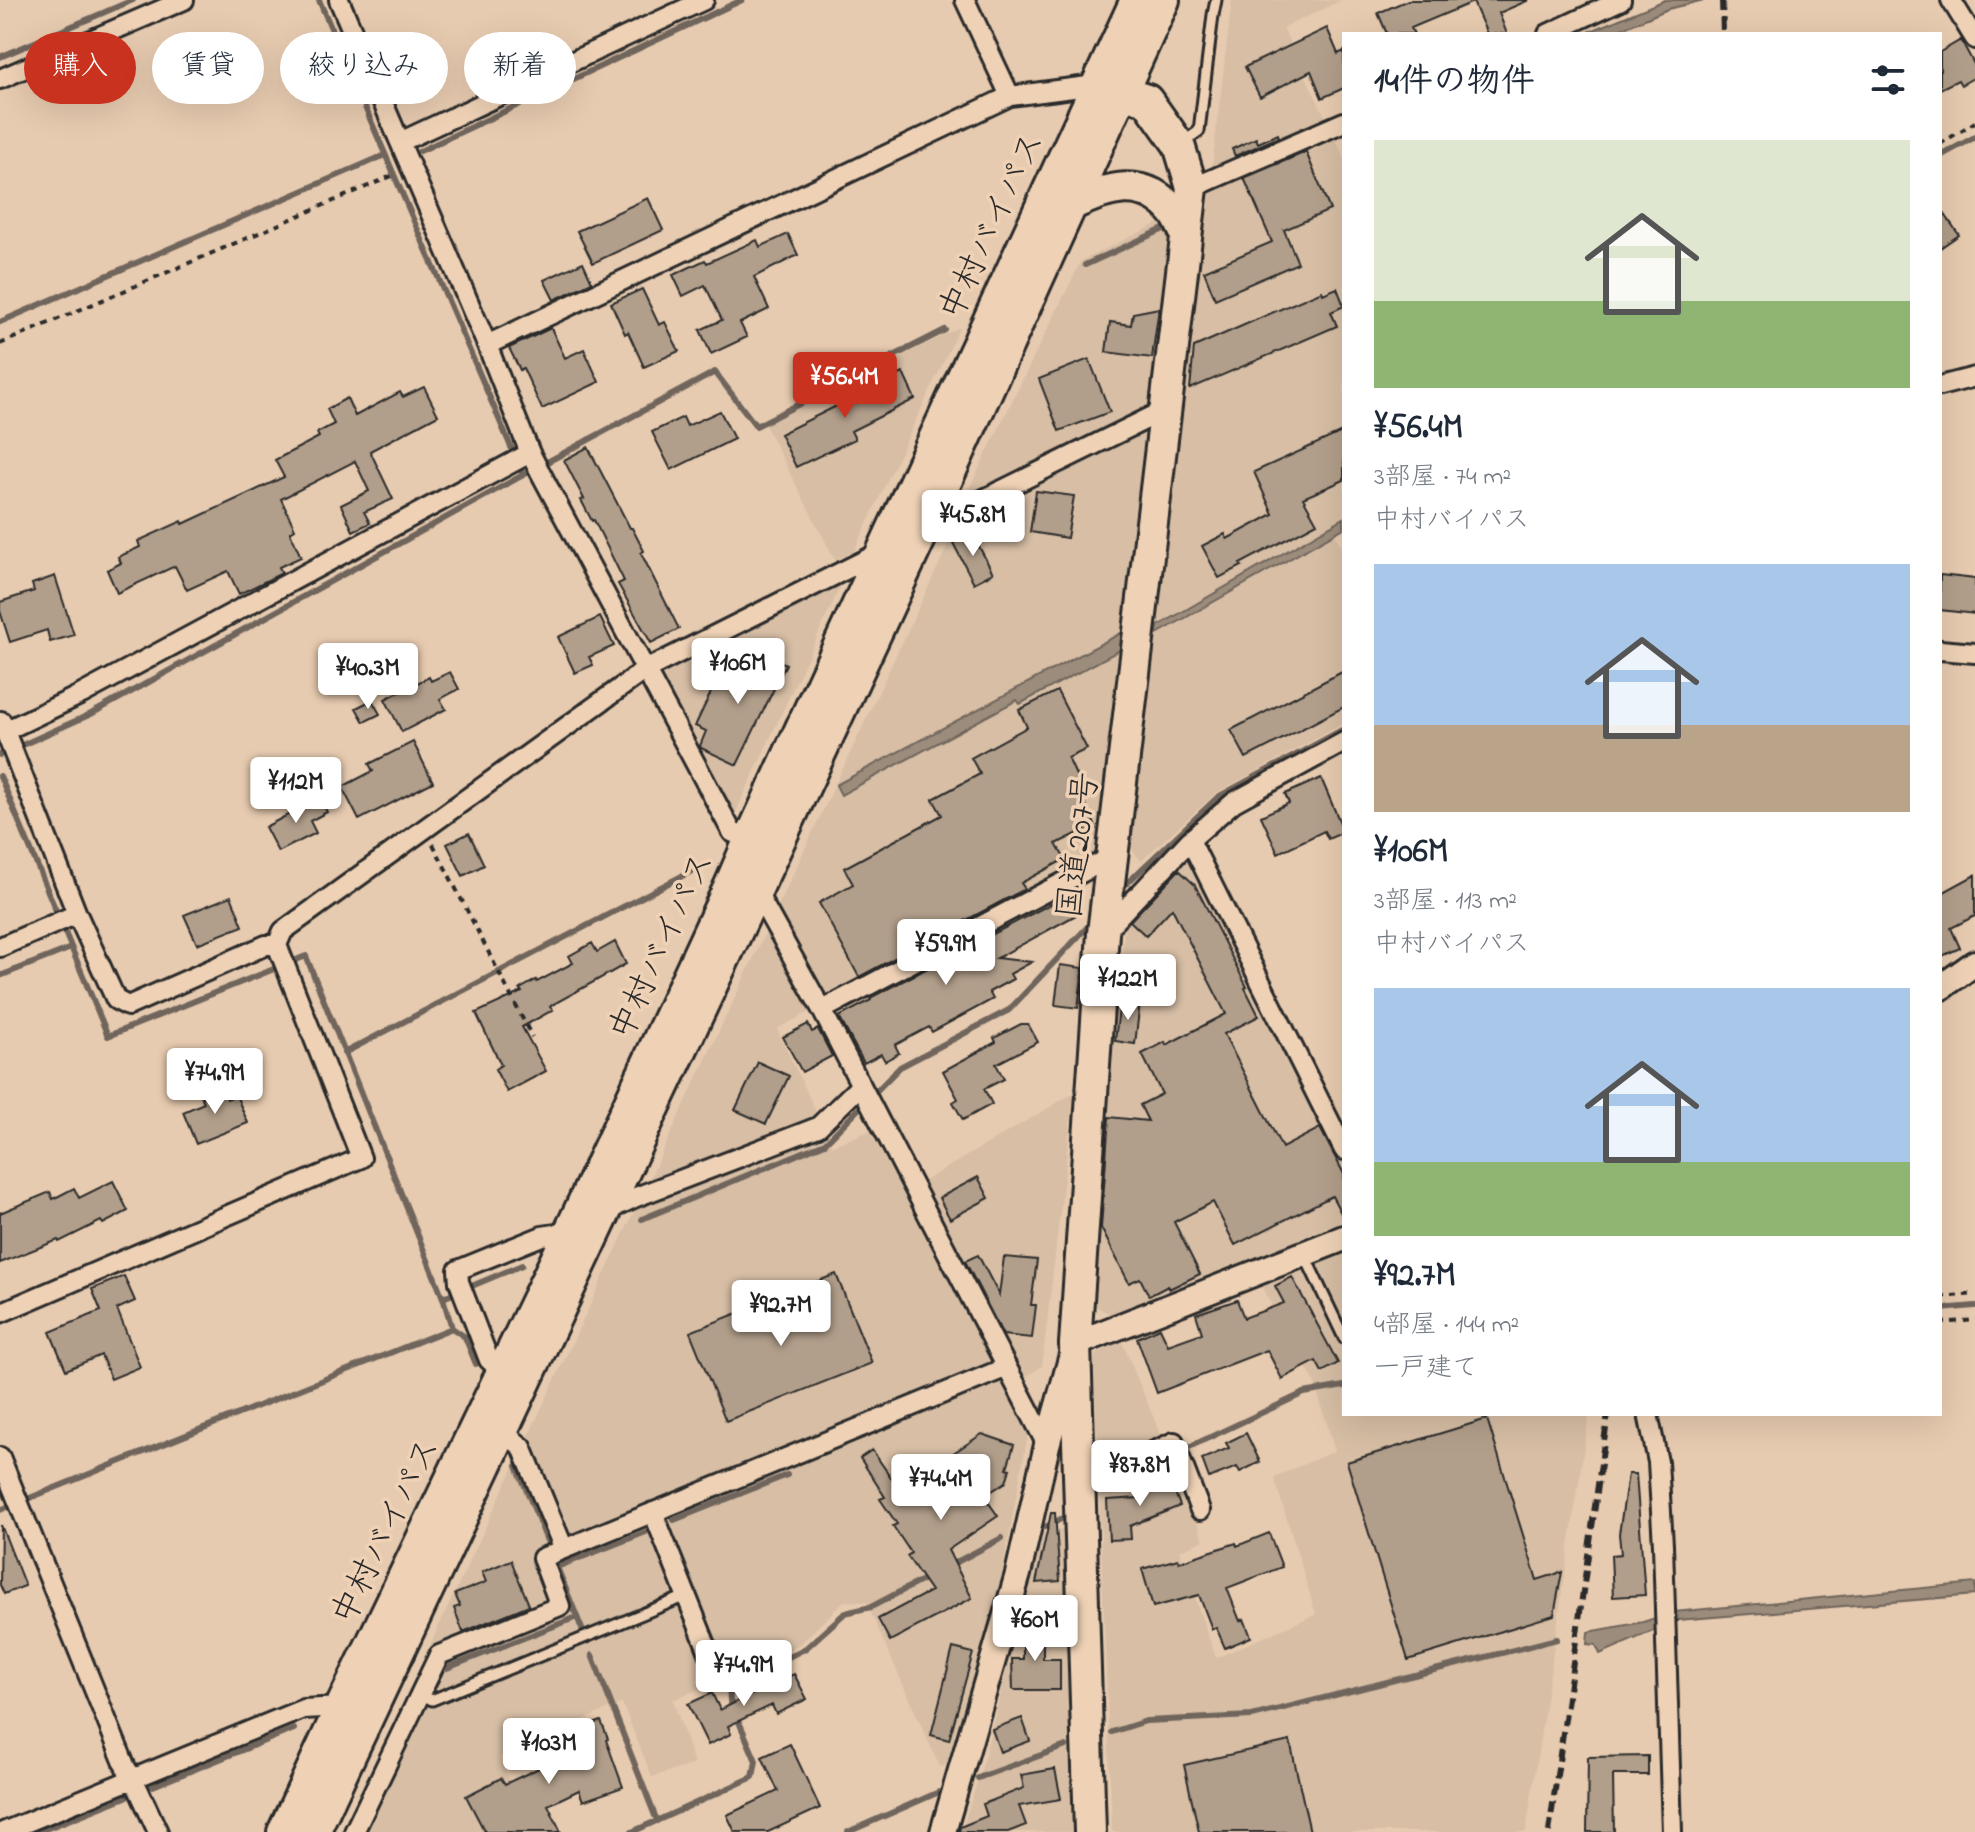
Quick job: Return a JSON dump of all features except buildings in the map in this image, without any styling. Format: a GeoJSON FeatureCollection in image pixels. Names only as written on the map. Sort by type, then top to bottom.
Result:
{"type":"FeatureCollection","features":[{"type":"Feature","properties":{"kind":"highway"},"geometry":{"type":"LineString","coordinates":[[1109,88],[1136,0]]}},
{"type":"Feature","properties":{"kind":"highway"},"geometry":{"type":"LineString","coordinates":[[1109,88],[1164,0]]}},
{"type":"Feature","properties":{"kind":"highway","name":"国道207号"},"geometry":{"type":"LineString","coordinates":[[1090,1832],[1075,1344],[1103,933],[1192,188],[1179,145],[1147,100],[1109,88]]}},
{"type":"Feature","properties":{"kind":"highway","name":"中村バイパス"},"geometry":{"type":"LineString","coordinates":[[762,846],[925,528],[1071,205],[1109,88]]}},
{"type":"Feature","properties":{"kind":"highway","name":"中村バイパス"},"geometry":{"type":"LineString","coordinates":[[283,1832],[355,1711],[417,1657],[502,1431],[606,1211],[762,846],[881,552],[1109,88]]}},
{"type":"Feature","properties":{"kind":"highway"},"geometry":{"type":"LineString","coordinates":[[1071,205],[1105,190],[1142,188],[1175,212],[1186,234]]}},
{"type":"Feature","properties":{"kind":"highway","name":"中村バイパス"},"geometry":{"type":"LineString","coordinates":[[314,1832],[355,1711],[502,1372],[569,1232],[744,887]]}},
{"type":"Feature","properties":{"kind":"street"},"geometry":{"type":"LineString","coordinates":[[0,79],[184,0]]}},
{"type":"Feature","properties":{"kind":"street"},"geometry":{"type":"LineString","coordinates":[[339,0],[530,453],[732,832],[762,846]]}},
{"type":"Feature","properties":{"kind":"street"},"geometry":{"type":"LineString","coordinates":[[400,142],[704,0]]}},
{"type":"Feature","properties":{"kind":"street"},"geometry":{"type":"LineString","coordinates":[[965,0],[1010,96]]}},
{"type":"Feature","properties":{"kind":"street"},"geometry":{"type":"LineString","coordinates":[[1951,0],[1975,39]]}},
{"type":"Feature","properties":{"kind":"street"},"geometry":{"type":"LineString","coordinates":[[1552,32],[1612,2]]}},
{"type":"Feature","properties":{"kind":"street"},"geometry":{"type":"LineString","coordinates":[[487,345],[1010,96],[1109,88]]}},
{"type":"Feature","properties":{"kind":"street"},"geometry":{"type":"LineString","coordinates":[[1192,188],[1342,123]]}},
{"type":"Feature","properties":{"kind":"street"},"geometry":{"type":"LineString","coordinates":[[1942,385],[1975,377]]}},
{"type":"Feature","properties":{"kind":"street"},"geometry":{"type":"LineString","coordinates":[[925,528],[1165,410]]}},
{"type":"Feature","properties":{"kind":"street"},"geometry":{"type":"LineString","coordinates":[[279,950],[266,945],[128,1006],[116,1000],[65,919],[7,737],[530,453]]}},
{"type":"Feature","properties":{"kind":"street"},"geometry":{"type":"LineString","coordinates":[[0,1313],[361,1158],[279,950],[283,931],[645,670],[881,552]]}},
{"type":"Feature","properties":{"kind":"street"},"geometry":{"type":"LineString","coordinates":[[1942,650],[1975,653]]}},
{"type":"Feature","properties":{"kind":"street"},"geometry":{"type":"LineString","coordinates":[[1103,933],[1190,840],[1234,802],[1342,743]]}},
{"type":"Feature","properties":{"kind":"street"},"geometry":{"type":"LineString","coordinates":[[1190,840],[1342,1146]]}},
{"type":"Feature","properties":{"kind":"street"},"geometry":{"type":"LineString","coordinates":[[822,1010],[1113,856]]}},
{"type":"Feature","properties":{"kind":"street"},"geometry":{"type":"LineString","coordinates":[[744,887],[822,1010],[1047,1445]]}},
{"type":"Feature","properties":{"kind":"street"},"geometry":{"type":"LineString","coordinates":[[0,947],[65,919]]}},
{"type":"Feature","properties":{"kind":"street"},"geometry":{"type":"LineString","coordinates":[[1942,987],[1975,963]]}},
{"type":"Feature","properties":{"kind":"street"},"geometry":{"type":"LineString","coordinates":[[606,1211],[818,1127],[865,1096]]}},
{"type":"Feature","properties":{"kind":"street"},"geometry":{"type":"LineString","coordinates":[[502,1372],[489,1360],[459,1282],[458,1270],[542,1236],[569,1232]]}},
{"type":"Feature","properties":{"kind":"street"},"geometry":{"type":"LineString","coordinates":[[943,1832],[1018,1574],[1030,1512],[1075,1344],[1342,1239]]}},
{"type":"Feature","properties":{"kind":"street"},"geometry":{"type":"LineString","coordinates":[[354,1832],[420,1694],[417,1657],[439,1655],[560,1606],[542,1558],[1005,1368]]}},
{"type":"Feature","properties":{"kind":"street"},"geometry":{"type":"LineString","coordinates":[[1648,1416],[1658,1462],[1672,1832]]}},
{"type":"Feature","properties":{"kind":"street"},"geometry":{"type":"LineString","coordinates":[[502,1431],[522,1447],[564,1549]]}},
{"type":"Feature","properties":{"kind":"street"},"geometry":{"type":"LineString","coordinates":[[1079,1479],[1103,1475],[1174,1442],[1200,1510]]}},
{"type":"Feature","properties":{"kind":"street"},"geometry":{"type":"LineString","coordinates":[[0,1457],[126,1768],[158,1832]]}},
{"type":"Feature","properties":{"kind":"street"},"geometry":{"type":"LineString","coordinates":[[653,1512],[718,1675]]}},
{"type":"Feature","properties":{"kind":"street"},"geometry":{"type":"LineString","coordinates":[[3,1832],[303,1709],[355,1711]]}},
{"type":"Feature","properties":{"kind":"lane"},"geometry":{"type":"LineString","coordinates":[[1179,145],[1199,131],[1216,0]]}},
{"type":"Feature","properties":{"kind":"lane"},"geometry":{"type":"LineString","coordinates":[[1304,1254],[1342,1334]]}},
{"type":"Feature","properties":{"kind":"lane"},"geometry":{"type":"LineString","coordinates":[[420,1694],[432,1700],[686,1596]]}},
{"type":"Feature","properties":{"kind":"path"},"geometry":{"type":"LineString","coordinates":[[1942,143],[1975,122]]}},
{"type":"Feature","properties":{"kind":"path"},"geometry":{"type":"LineString","coordinates":[[0,344],[388,178]]}},
{"type":"Feature","properties":{"kind":"path"},"geometry":{"type":"LineString","coordinates":[[425,829],[532,1037]]}},
{"type":"Feature","properties":{"kind":"path"},"geometry":{"type":"LineString","coordinates":[[1942,1297],[1975,1294]]}},
{"type":"Feature","properties":{"kind":"path"},"geometry":{"type":"LineString","coordinates":[[1942,1323],[1975,1320]]}},
{"type":"Feature","properties":{"kind":"shaded area"},"geometry":{"type":"Polygon","coordinates":[[[1232,0],[1342,0],[1283,28],[1342,153],[1342,525],[1333,530],[1342,547],[1342,724],[1215,794],[1141,861],[1130,847],[1232,0]]]}},
{"type":"Feature","properties":{"kind":"shaded area"},"geometry":{"type":"Polygon","coordinates":[[[1665,0],[1704,0],[1668,9],[1615,32],[1589,32],[1665,0]]]}},
{"type":"Feature","properties":{"kind":"shaded area"},"geometry":{"type":"Polygon","coordinates":[[[1163,221],[1174,234],[1152,406],[964,499],[1081,261],[1163,221]]]}},
{"type":"Feature","properties":{"kind":"shaded area"},"geometry":{"type":"Polygon","coordinates":[[[960,327],[854,551],[835,560],[765,425],[960,327]]]}},
{"type":"Feature","properties":{"kind":"shaded area"},"geometry":{"type":"Polygon","coordinates":[[[1147,431],[1097,859],[777,1029],[832,1146],[889,1123],[919,1184],[1074,1093],[1042,1366],[1008,1389],[1028,1434],[1002,1573],[949,1764],[940,1767],[866,1602],[844,1601],[800,1644],[673,1700],[694,1764],[652,1777],[622,1703],[499,1757],[533,1832],[367,1832],[451,1660],[430,1645],[957,526],[1147,431]]]}},
{"type":"Feature","properties":{"kind":"shaded area"},"geometry":{"type":"Polygon","coordinates":[[[1342,519],[1342,529],[1157,634],[1158,626],[1342,519]]]}},
{"type":"Feature","properties":{"kind":"shaded area"},"geometry":{"type":"Polygon","coordinates":[[[841,585],[723,840],[642,683],[841,585]]]}},
{"type":"Feature","properties":{"kind":"shaded area"},"geometry":{"type":"Polygon","coordinates":[[[1123,632],[1122,649],[1020,704],[1017,700],[841,795],[836,785],[1123,632]]]}},
{"type":"Feature","properties":{"kind":"shaded area"},"geometry":{"type":"Polygon","coordinates":[[[1196,841],[1337,1121],[1342,1119],[1342,1416],[1589,1416],[1526,1832],[1112,1832],[1094,1356],[1121,1339],[1204,1540],[1180,1550],[1216,1658],[1316,1614],[1274,1477],[1335,1451],[1314,1381],[1248,1263],[1111,1315],[1096,1306],[1095,1182],[1126,917],[1196,841]]]}},
{"type":"Feature","properties":{"kind":"shaded area"},"geometry":{"type":"Polygon","coordinates":[[[1065,1528],[1072,1832],[961,1832],[981,1770],[1041,1534],[1065,1528]]]}},
{"type":"Feature","properties":{"kind":"shaded area"},"geometry":{"type":"Polygon","coordinates":[[[1975,1583],[1975,1595],[1678,1620],[1600,1654],[1596,1645],[1587,1644],[1588,1632],[1643,1622],[1674,1612],[1975,1583]]]}},
{"type":"Feature","properties":{"kind":"waterway"},"geometry":{"type":"LineString","coordinates":[[0,57],[133,0]]}},
{"type":"Feature","properties":{"kind":"waterway"},"geometry":{"type":"LineString","coordinates":[[0,755],[91,714],[523,475],[319,0]]}},
{"type":"Feature","properties":{"kind":"waterway"},"geometry":{"type":"LineString","coordinates":[[420,151],[742,0]]}},
{"type":"Feature","properties":{"kind":"waterway"},"geometry":{"type":"LineString","coordinates":[[1942,155],[1975,137]]}},
{"type":"Feature","properties":{"kind":"waterway"},"geometry":{"type":"LineString","coordinates":[[0,322],[385,155]]}},
{"type":"Feature","properties":{"kind":"waterway"},"geometry":{"type":"LineString","coordinates":[[1085,265],[1166,228]]}},
{"type":"Feature","properties":{"kind":"waterway"},"geometry":{"type":"LineString","coordinates":[[523,475],[715,372],[756,426],[945,330]]}},
{"type":"Feature","properties":{"kind":"waterway"},"geometry":{"type":"LineString","coordinates":[[1125,885],[1218,797],[1342,730]]}},
{"type":"Feature","properties":{"kind":"waterway"},"geometry":{"type":"LineString","coordinates":[[0,776],[108,1036],[306,956],[443,1298],[452,1328],[0,1510]]}},
{"type":"Feature","properties":{"kind":"waterway"},"geometry":{"type":"LineString","coordinates":[[344,1053],[701,866]]}},
{"type":"Feature","properties":{"kind":"waterway"},"geometry":{"type":"LineString","coordinates":[[642,1219],[825,1143],[900,1067],[1009,1010],[1093,921]]}},
{"type":"Feature","properties":{"kind":"waterway"},"geometry":{"type":"LineString","coordinates":[[0,976],[71,948]]}},
{"type":"Feature","properties":{"kind":"waterway"},"geometry":{"type":"LineString","coordinates":[[443,1298],[522,1265]]}},
{"type":"Feature","properties":{"kind":"waterway"},"geometry":{"type":"LineString","coordinates":[[1942,1309],[1975,1306]]}},
{"type":"Feature","properties":{"kind":"waterway"},"geometry":{"type":"LineString","coordinates":[[452,1328],[465,1337],[476,1364]]}},
{"type":"Feature","properties":{"kind":"waterway"},"geometry":{"type":"LineString","coordinates":[[1106,1486],[1304,1393],[1342,1386]]}},
{"type":"Feature","properties":{"kind":"waterway"},"geometry":{"type":"LineString","coordinates":[[517,1466],[547,1541]]}},
{"type":"Feature","properties":{"kind":"waterway"},"geometry":{"type":"LineString","coordinates":[[674,1520],[787,1475]]}},
{"type":"Feature","properties":{"kind":"waterway"},"geometry":{"type":"LineString","coordinates":[[1045,1527],[1061,1519]]}},
{"type":"Feature","properties":{"kind":"waterway"},"geometry":{"type":"LineString","coordinates":[[582,1629],[557,1567],[646,1532]]}},
{"type":"Feature","properties":{"kind":"waterway"},"geometry":{"type":"LineString","coordinates":[[951,1565],[1002,1538]]}},
{"type":"Feature","properties":{"kind":"waterway"},"geometry":{"type":"LineString","coordinates":[[632,1832],[753,1777],[756,1761],[730,1701],[729,1687],[806,1648],[845,1613],[871,1607],[930,1576]]}},
{"type":"Feature","properties":{"kind":"waterway"},"geometry":{"type":"LineString","coordinates":[[447,1668],[577,1617]]}},
{"type":"Feature","properties":{"kind":"waterway"},"geometry":{"type":"LineString","coordinates":[[1112,1732],[1146,1721],[1252,1716],[1557,1639]]}},
{"type":"Feature","properties":{"kind":"waterway"},"geometry":{"type":"LineString","coordinates":[[592,1655],[657,1821]]}},
{"type":"Feature","properties":{"kind":"waterway"},"geometry":{"type":"LineString","coordinates":[[153,1786],[294,1729]]}},
{"type":"Feature","properties":{"kind":"waterway"},"geometry":{"type":"LineString","coordinates":[[978,1778],[1066,1746]]}},
{"type":"Feature","properties":{"kind":"waterway"},"geometry":{"type":"LineString","coordinates":[[848,1832],[939,1792]]}},
{"type":"Feature","properties":{"kind":"waterway"},"geometry":{"type":"LineString","coordinates":[[38,1832],[126,1797]]}},
{"type":"Feature","properties":{"kind":"railway"},"geometry":{"type":"LineString","coordinates":[[1722,0],[1723,32]]}},
{"type":"Feature","properties":{"kind":"railway"},"geometry":{"type":"LineString","coordinates":[[1549,1832],[1608,1416]]}}]}
